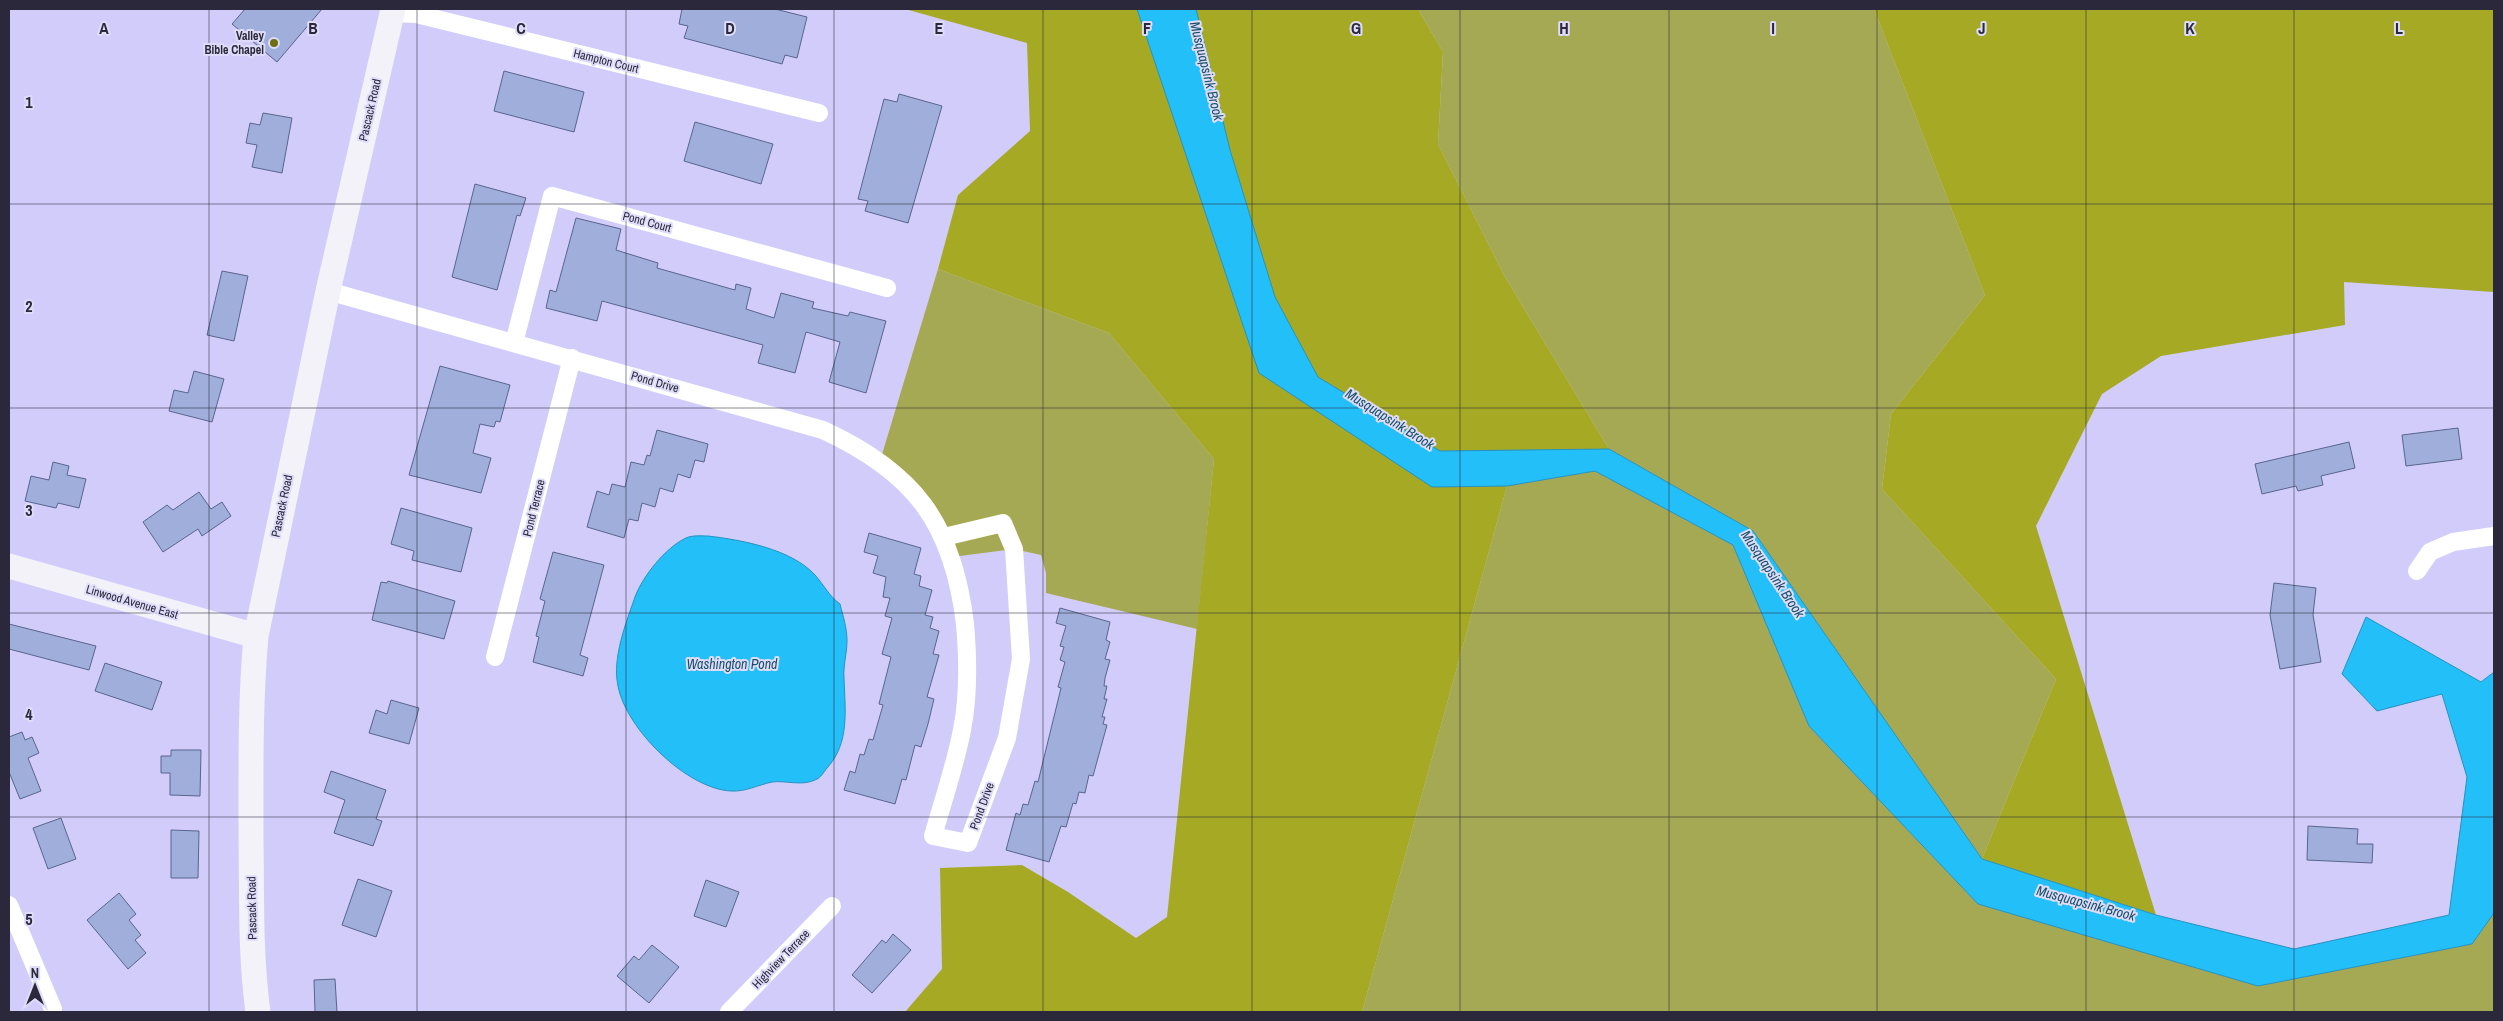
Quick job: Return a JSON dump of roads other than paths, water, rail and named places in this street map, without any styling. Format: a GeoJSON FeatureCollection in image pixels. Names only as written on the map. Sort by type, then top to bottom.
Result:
{"type":"FeatureCollection","features":[{"type":"Feature","properties":{"kind":"main road","name":"Pascack Road"},"geometry":{"type":"LineString","coordinates":[[258,1012],[252,939],[251,756],[252,683],[256,636],[328,291],[393,11]]}},
{"type":"Feature","properties":{"kind":"main road","name":"Linwood Avenue East"},"geometry":{"type":"LineString","coordinates":[[9,566],[256,636]]}},
{"type":"Feature","properties":{"kind":"street","name":"Hampton Court"},"geometry":{"type":"LineString","coordinates":[[393,11],[416,14],[819,113]]}},
{"type":"Feature","properties":{"kind":"street","name":"Pond Court"},"geometry":{"type":"LineString","coordinates":[[514,343],[552,196],[887,288]]}},
{"type":"Feature","properties":{"kind":"street","name":"Pond Drive"},"geometry":{"type":"LineString","coordinates":[[328,291],[823,430],[854,444],[880,461],[904,481],[926,508],[944,537],[952,557],[962,597],[967,645],[967,686],[963,728],[954,768],[933,836],[968,843],[1007,738],[1021,659],[1014,549],[1003,523],[944,537]]}},
{"type":"Feature","properties":{"kind":"street","name":"Pond Terrace"},"geometry":{"type":"LineString","coordinates":[[495,657],[572,358]]}},
{"type":"Feature","properties":{"kind":"street"},"geometry":{"type":"LineString","coordinates":[[2417,571],[2430,552],[2453,542],[2494,536]]}},
{"type":"Feature","properties":{"kind":"street"},"geometry":{"type":"LineString","coordinates":[[9,905],[53,1009]]}},
{"type":"Feature","properties":{"kind":"street","name":"Highview Terrace"},"geometry":{"type":"LineString","coordinates":[[729,1012],[832,906]]}},
{"type":"Feature","properties":{"kind":"water","name":"Musquapsink Brook"},"geometry":{"type":"Polygon","coordinates":[[[1137,9],[1196,9],[1230,150],[1275,297],[1318,377],[1440,451],[1609,449],[1753,531],[1982,859],[2156,915],[2294,949],[2449,915],[2467,777],[2442,694],[2377,711],[2342,674],[2366,617],[2481,682],[2494,672],[2494,913],[2472,944],[2258,986],[1978,904],[1809,726],[1733,545],[1595,471],[1507,486],[1432,487],[1259,373],[1137,9]]]}},
{"type":"Feature","properties":{"kind":"water","name":"Washington Pond"},"geometry":{"type":"Polygon","coordinates":[[[708,536],[750,543],[793,558],[815,575],[840,604],[846,627],[847,641],[844,673],[845,714],[843,737],[840,748],[834,758],[821,776],[812,781],[806,783],[772,782],[736,791],[714,788],[696,780],[661,754],[646,738],[623,703],[618,686],[618,652],[635,597],[643,580],[670,548],[688,537],[708,536]]]}},
{"type":"Feature","properties":{"kind":"place","name":"Valley Bible Chapel"},"geometry":{"type":"Point","coordinates":[274,43]}}]}
